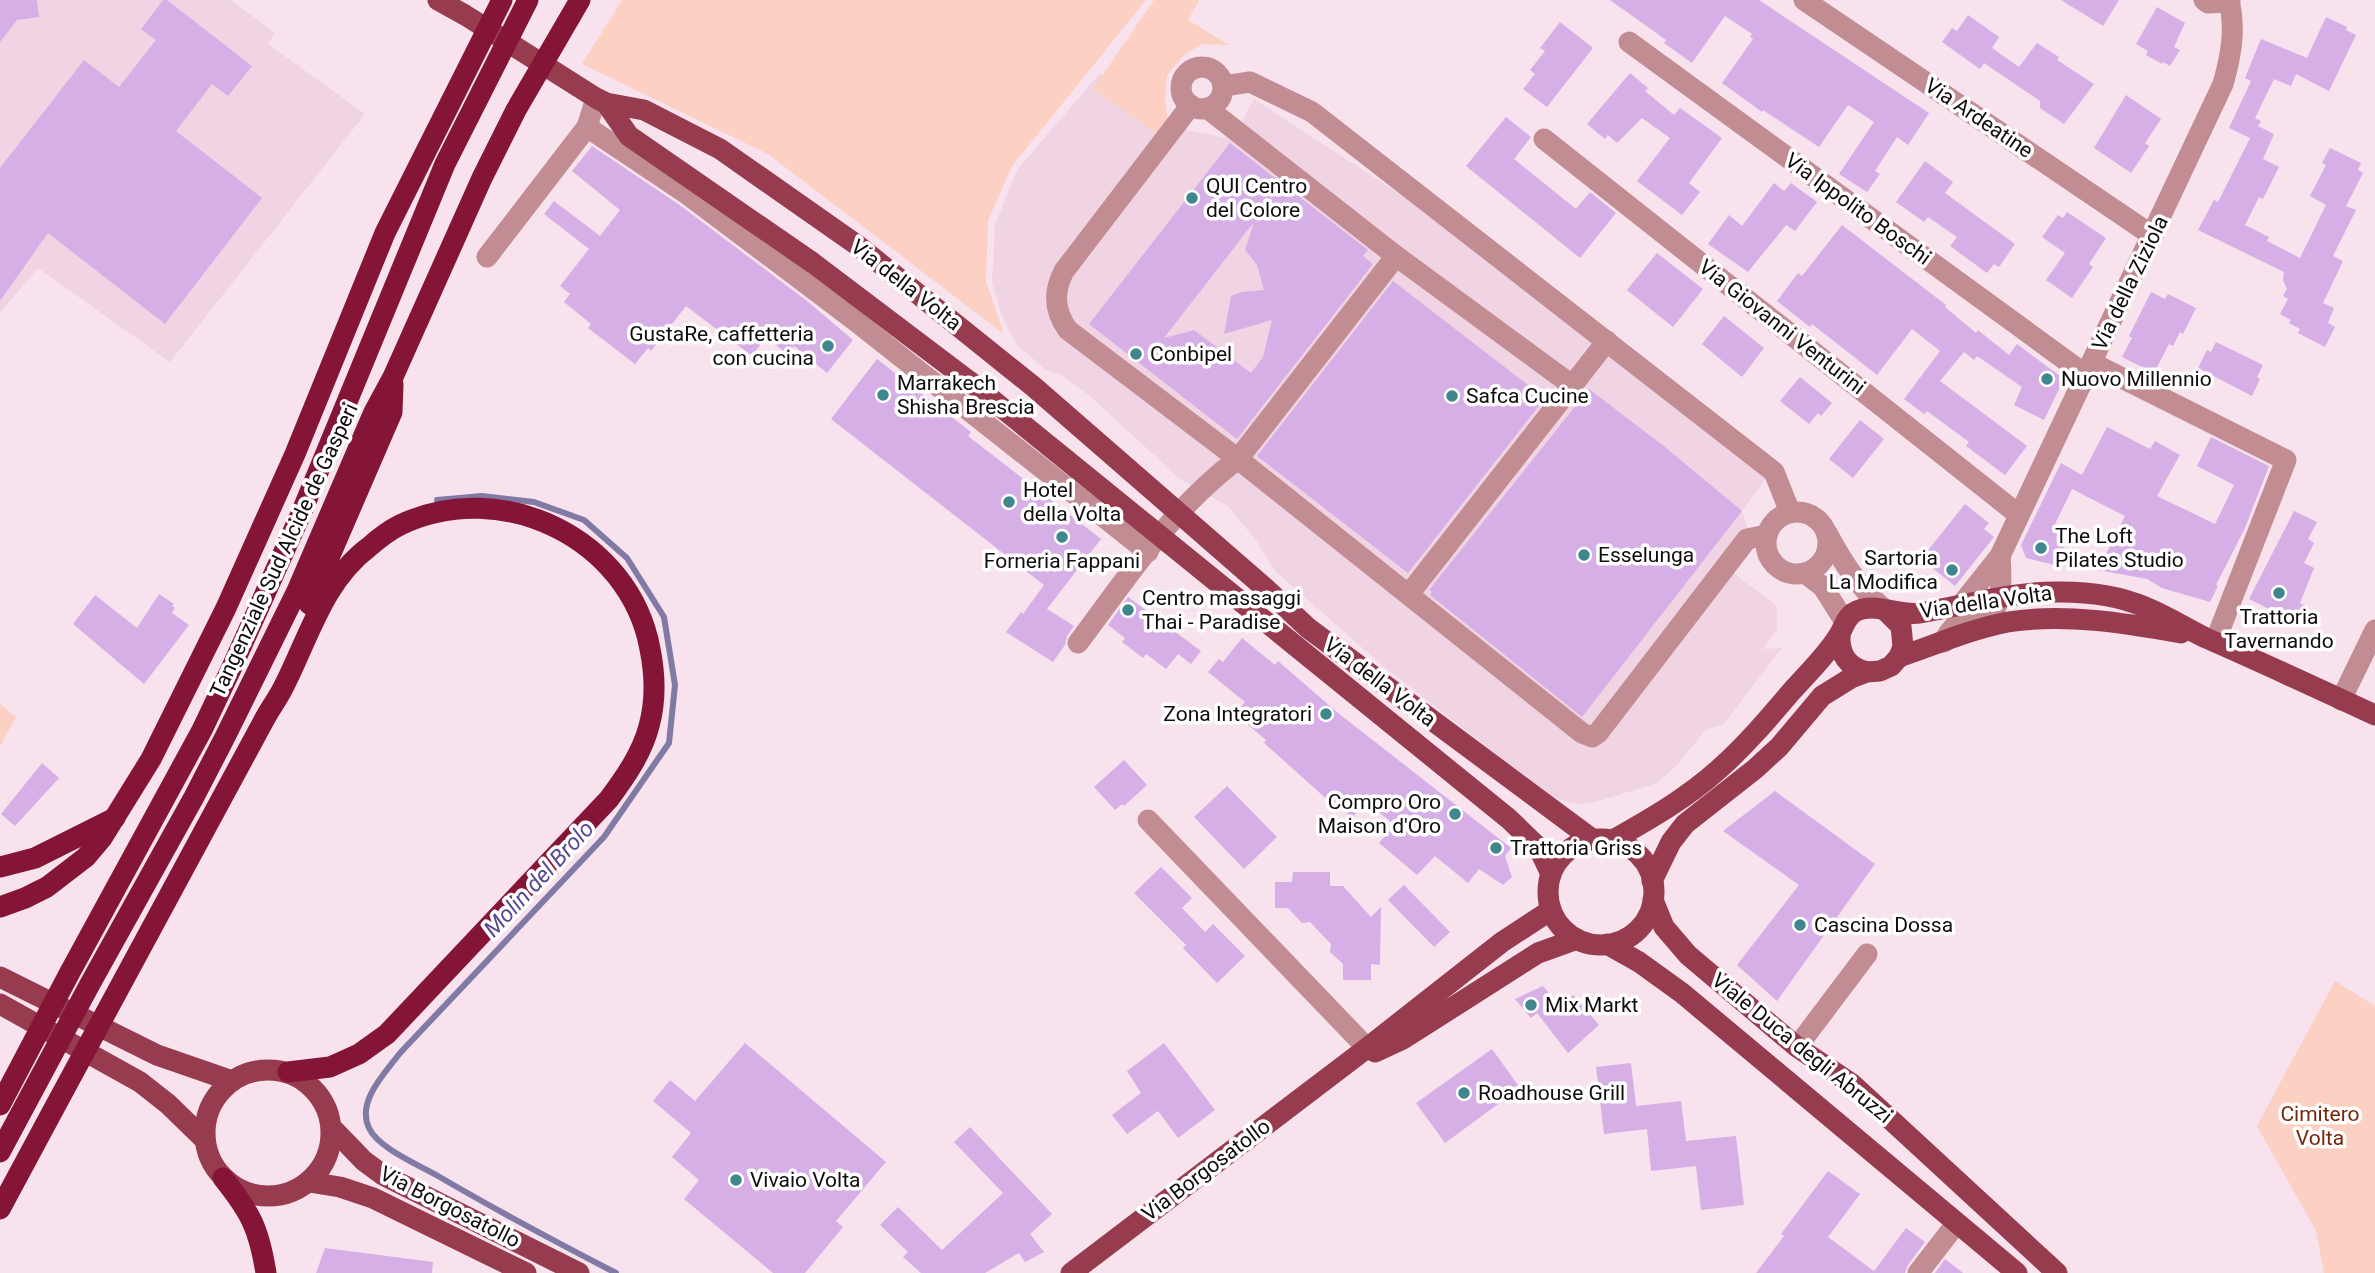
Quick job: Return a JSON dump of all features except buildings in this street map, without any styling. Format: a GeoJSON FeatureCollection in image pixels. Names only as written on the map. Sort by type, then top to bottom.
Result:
{"type":"FeatureCollection","features":[{"type":"Feature","properties":{"kind":"highway","name":"Tangenziale Sud Alcide de Gasperi"},"geometry":{"type":"LineString","coordinates":[[0,1152],[194,797],[260,666],[297,591],[374,411],[393,377],[456,233],[516,110],[580,0]]}},
{"type":"Feature","properties":{"kind":"highway"},"geometry":{"type":"LineString","coordinates":[[0,907],[25,898],[67,873],[102,838],[152,759],[226,608],[295,454],[385,233],[500,3]]}},
{"type":"Feature","properties":{"kind":"highway","name":"Tangenziale Sud Alcide de Gasperi"},"geometry":{"type":"LineString","coordinates":[[0,1105],[172,787],[232,667],[300,516],[445,164],[524,8]]}},
{"type":"Feature","properties":{"kind":"highway"},"geometry":{"type":"LineString","coordinates":[[266,716],[272,686],[392,412],[393,377]]}},
{"type":"Feature","properties":{"kind":"highway"},"geometry":{"type":"LineString","coordinates":[[0,1209],[283,689],[325,597],[365,549],[399,525],[430,514],[466,509],[502,510],[533,517],[564,530],[589,547],[613,570],[632,596],[647,630],[654,667],[653,701],[649,726],[628,773],[609,799],[387,1034],[359,1054],[330,1067],[288,1072]]}},
{"type":"Feature","properties":{"kind":"highway"},"geometry":{"type":"LineString","coordinates":[[0,867],[35,858],[115,818]]}},
{"type":"Feature","properties":{"kind":"highway"},"geometry":{"type":"LineString","coordinates":[[223,1178],[246,1207],[257,1229],[266,1273]]}},
{"type":"Feature","properties":{"kind":"main road","name":"Via della Volta"},"geometry":{"type":"LineString","coordinates":[[438,0],[601,101],[629,136],[813,263],[969,381],[1154,543],[1509,819],[1538,847],[1551,874]]}},
{"type":"Feature","properties":{"kind":"main road","name":"Via della Volta"},"geometry":{"type":"LineString","coordinates":[[601,101],[644,110],[720,149],[857,245],[1034,387],[1308,628],[1603,840],[1625,844],[1643,860],[1653,891]]}},
{"type":"Feature","properties":{"kind":"main road","name":"Via della Volta"},"geometry":{"type":"LineString","coordinates":[[1551,910],[1548,898],[1551,874],[1567,851],[1578,844],[1603,840],[1670,806],[1717,771],[1752,737],[1853,613],[1864,609],[1916,614],[1998,597],[2041,592],[2087,593],[2109,597],[2146,607],[2208,639],[2375,715]]}},
{"type":"Feature","properties":{"kind":"main road","name":"Via della Volta"},"geometry":{"type":"LineString","coordinates":[[1607,944],[1620,941],[1642,925],[1649,913],[1653,891],[1671,842],[1685,824],[1779,747],[1822,696],[1843,682],[1891,666],[1899,657],[1903,647],[1901,626],[1886,611]]}},
{"type":"Feature","properties":{"kind":"main road","name":"Via della Volta"},"geometry":{"type":"LineString","coordinates":[[1899,657],[2008,622],[2056,619],[2129,624],[2208,639]]}},
{"type":"Feature","properties":{"kind":"main road"},"geometry":{"type":"LineString","coordinates":[[1842,628],[1839,645],[1843,655],[1857,669],[1867,672]]}},
{"type":"Feature","properties":{"kind":"main road","name":"Viale Duca degli Abruzzi"},"geometry":{"type":"LineString","coordinates":[[1653,891],[1664,927],[1688,955],[1797,1047],[1852,1084],[2057,1273]]}},
{"type":"Feature","properties":{"kind":"main road"},"geometry":{"type":"LineString","coordinates":[[1551,910],[1566,932],[1577,939],[1587,943],[1607,944]]}},
{"type":"Feature","properties":{"kind":"main road","name":"Via Borgosatollo"},"geometry":{"type":"LineString","coordinates":[[1071,1273],[1502,942],[1551,910]]}},
{"type":"Feature","properties":{"kind":"main road","name":"Via Borgosatollo"},"geometry":{"type":"LineString","coordinates":[[1341,1067],[1402,1039],[1538,953],[1577,939]]}},
{"type":"Feature","properties":{"kind":"main road","name":"Viale Duca degli Abruzzi"},"geometry":{"type":"LineString","coordinates":[[1607,944],[1639,962],[1682,993],[2017,1273]]}},
{"type":"Feature","properties":{"kind":"main road"},"geometry":{"type":"LineString","coordinates":[[0,977],[157,1055],[232,1081]]}},
{"type":"Feature","properties":{"kind":"main road"},"geometry":{"type":"LineString","coordinates":[[0,1004],[140,1082],[168,1104],[205,1140]]}},
{"type":"Feature","properties":{"kind":"main road"},"geometry":{"type":"LineString","coordinates":[[288,1072],[269,1069],[250,1072],[232,1081],[219,1092],[205,1123],[205,1140],[211,1161],[223,1178],[243,1191],[265,1197],[288,1193],[309,1182],[327,1158],[332,1128]]}},
{"type":"Feature","properties":{"kind":"main road","name":"Via Borgosatollo"},"geometry":{"type":"LineString","coordinates":[[288,1072],[305,1081],[318,1094],[328,1110],[332,1128],[383,1175],[579,1273]]}},
{"type":"Feature","properties":{"kind":"main road","name":"Via Borgosatollo"},"geometry":{"type":"LineString","coordinates":[[309,1182],[340,1187],[373,1198],[526,1273]]}},
{"type":"Feature","properties":{"kind":"street","name":"Via Ardeatine"},"geometry":{"type":"LineString","coordinates":[[1804,0],[2153,236]]}},
{"type":"Feature","properties":{"kind":"street","name":"Via della Ziziola"},"geometry":{"type":"LineString","coordinates":[[2000,556],[2223,84],[2231,55],[2233,25],[2230,1],[2208,3],[2204,0]]}},
{"type":"Feature","properties":{"kind":"street","name":"Via Ippolito Boschi"},"geometry":{"type":"LineString","coordinates":[[1629,42],[2089,369],[2286,460],[2208,639]]}},
{"type":"Feature","properties":{"kind":"street"},"geometry":{"type":"LineString","coordinates":[[1576,381],[1396,256],[1199,107],[1182,95],[1181,85],[1184,78],[1198,67],[1213,70],[1221,79],[1223,86],[1219,100],[1199,107],[1059,280],[1056,301],[1062,321],[1068,330],[1238,459],[1583,733],[1592,737],[1598,733],[1748,539],[1767,535]]}},
{"type":"Feature","properties":{"kind":"street"},"geometry":{"type":"LineString","coordinates":[[1223,86],[1250,82],[1312,112],[1774,472],[1790,512],[1772,524],[1767,535],[1768,554],[1772,562],[1788,572],[1805,573],[1820,564],[1825,556],[1828,540],[1826,531]]}},
{"type":"Feature","properties":{"kind":"street"},"geometry":{"type":"LineString","coordinates":[[487,257],[587,127],[601,101]]}},
{"type":"Feature","properties":{"kind":"street","name":"Via della Volta"},"geometry":{"type":"LineString","coordinates":[[587,127],[687,194],[1154,543]]}},
{"type":"Feature","properties":{"kind":"street","name":"Via Giovanni Venturini"},"geometry":{"type":"LineString","coordinates":[[1544,139],[2019,515]]}},
{"type":"Feature","properties":{"kind":"street"},"geometry":{"type":"LineString","coordinates":[[1078,643],[1179,512],[1209,480],[1238,459],[1396,256]]}},
{"type":"Feature","properties":{"kind":"street"},"geometry":{"type":"LineString","coordinates":[[1409,594],[1607,341]]}},
{"type":"Feature","properties":{"kind":"street","name":"Via della Volta"},"geometry":{"type":"LineString","coordinates":[[1790,512],[1815,517],[1826,531],[1847,570],[1864,591],[1886,611]]}},
{"type":"Feature","properties":{"kind":"street"},"geometry":{"type":"LineString","coordinates":[[1944,642],[1955,624],[1989,615],[1994,609],[2001,584],[2000,556]]}},
{"type":"Feature","properties":{"kind":"street"},"geometry":{"type":"LineString","coordinates":[[1961,605],[2000,556]]}},
{"type":"Feature","properties":{"kind":"street"},"geometry":{"type":"LineString","coordinates":[[1805,573],[1823,587],[1842,628]]}},
{"type":"Feature","properties":{"kind":"street"},"geometry":{"type":"LineString","coordinates":[[2341,699],[2375,630]]}},
{"type":"Feature","properties":{"kind":"street"},"geometry":{"type":"LineString","coordinates":[[1148,820],[1367,1048]]}},
{"type":"Feature","properties":{"kind":"street"},"geometry":{"type":"LineString","coordinates":[[1797,1047],[1867,954]]}},
{"type":"Feature","properties":{"kind":"street"},"geometry":{"type":"LineString","coordinates":[[1918,1273],[1956,1224]]}},
{"type":"Feature","properties":{"kind":"shaded area"},"geometry":{"type":"Polygon","coordinates":[[[0,0],[231,0],[275,33],[268,44],[365,114],[170,362],[38,268],[0,313],[0,0]]]}},
{"type":"Feature","properties":{"kind":"shaded area"},"geometry":{"type":"Polygon","coordinates":[[[1100,73],[1166,126],[1232,139],[1254,99],[1406,198],[1766,478],[1742,511],[1753,545],[1732,572],[1777,606],[1777,630],[1763,649],[1782,648],[1723,725],[1706,729],[1678,764],[1657,783],[1582,804],[1566,802],[1548,795],[1382,665],[1276,572],[1255,539],[1228,506],[1180,479],[1091,397],[1062,375],[1045,369],[1017,345],[1003,318],[992,283],[995,225],[1017,170],[1100,73]]]}},
{"type":"Feature","properties":{"kind":"green space"},"geometry":{"type":"Polygon","coordinates":[[[622,0],[1146,0],[1012,166],[988,220],[986,282],[1004,334],[768,154],[582,64],[622,0]]]}},
{"type":"Feature","properties":{"kind":"green space"},"geometry":{"type":"Polygon","coordinates":[[[1154,0],[1199,0],[1188,20],[1229,45],[1201,44],[1183,56],[1167,75],[1165,99],[1168,121],[1156,133],[1093,89],[1154,0]]]}},
{"type":"Feature","properties":{"kind":"green space"},"geometry":{"type":"Polygon","coordinates":[[[0,704],[16,717],[0,746],[0,704]]]}},
{"type":"Feature","properties":{"kind":"green space","name":"Cimitero Volta"},"geometry":{"type":"Polygon","coordinates":[[[2335,981],[2375,1006],[2375,1273],[2324,1273],[2316,1231],[2257,1126],[2335,981]]]}},
{"type":"Feature","properties":{"kind":"waterway","name":"Molin del Brolo"},"geometry":{"type":"LineString","coordinates":[[437,500],[482,496],[534,502],[584,520],[627,558],[664,617],[675,685],[669,743],[604,837],[400,1053],[369,1097],[366,1118],[374,1135],[400,1155],[616,1273]]}},
{"type":"Feature","properties":{"kind":"place","name":"QUI Centro del Colore"},"geometry":{"type":"Point","coordinates":[1192,198]}},
{"type":"Feature","properties":{"kind":"place","name":"GustaRe, caffetteria con cucina"},"geometry":{"type":"Point","coordinates":[828,346]}},
{"type":"Feature","properties":{"kind":"place","name":"Conbipel"},"geometry":{"type":"Point","coordinates":[1136,354]}},
{"type":"Feature","properties":{"kind":"place","name":"Nuovo Millennio"},"geometry":{"type":"Point","coordinates":[2047,379]}},
{"type":"Feature","properties":{"kind":"place","name":"Marrakech Shisha Brescia"},"geometry":{"type":"Point","coordinates":[883,395]}},
{"type":"Feature","properties":{"kind":"place","name":"Safca Cucine"},"geometry":{"type":"Point","coordinates":[1452,396]}},
{"type":"Feature","properties":{"kind":"place","name":"Hotel della Volta"},"geometry":{"type":"Point","coordinates":[1009,502]}},
{"type":"Feature","properties":{"kind":"place","name":"Forneria Fappani"},"geometry":{"type":"Point","coordinates":[1062,537]}},
{"type":"Feature","properties":{"kind":"place","name":"The Loft Pilates Studio"},"geometry":{"type":"Point","coordinates":[2041,548]}},
{"type":"Feature","properties":{"kind":"place","name":"Esselunga"},"geometry":{"type":"Point","coordinates":[1584,555]}},
{"type":"Feature","properties":{"kind":"place","name":"Sartoria La Modifica"},"geometry":{"type":"Point","coordinates":[1952,570]}},
{"type":"Feature","properties":{"kind":"place","name":"Trattoria Tavernando"},"geometry":{"type":"Point","coordinates":[2279,593]}},
{"type":"Feature","properties":{"kind":"place","name":"Centro massaggi Thai - Paradise"},"geometry":{"type":"Point","coordinates":[1128,610]}},
{"type":"Feature","properties":{"kind":"place","name":"Zona Integratori"},"geometry":{"type":"Point","coordinates":[1326,714]}},
{"type":"Feature","properties":{"kind":"place","name":"Compro Oro Maison d'Oro"},"geometry":{"type":"Point","coordinates":[1455,814]}},
{"type":"Feature","properties":{"kind":"place","name":"Trattoria Griss"},"geometry":{"type":"Point","coordinates":[1496,848]}},
{"type":"Feature","properties":{"kind":"place","name":"Cascina Dossa"},"geometry":{"type":"Point","coordinates":[1800,925]}},
{"type":"Feature","properties":{"kind":"place","name":"Mix Markt"},"geometry":{"type":"Point","coordinates":[1531,1005]}},
{"type":"Feature","properties":{"kind":"place","name":"Roadhouse Grill"},"geometry":{"type":"Point","coordinates":[1464,1093]}},
{"type":"Feature","properties":{"kind":"place","name":"Vivaio Volta"},"geometry":{"type":"Point","coordinates":[736,1180]}}]}
